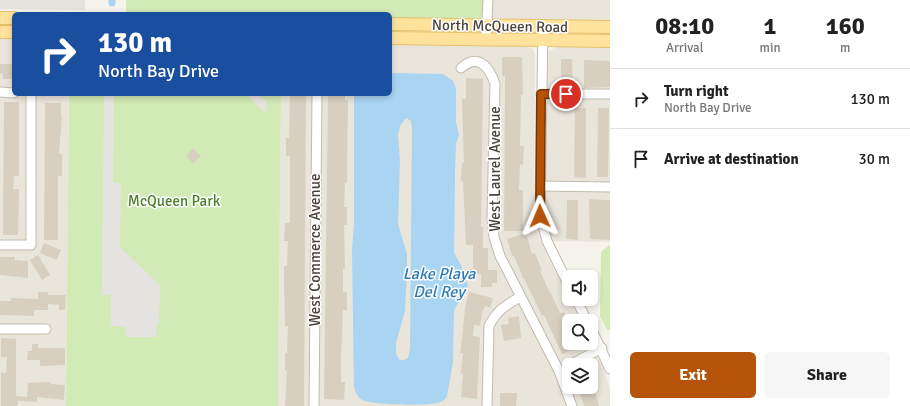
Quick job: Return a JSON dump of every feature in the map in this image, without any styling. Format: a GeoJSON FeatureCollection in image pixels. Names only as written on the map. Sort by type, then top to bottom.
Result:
{"type":"FeatureCollection","features":[{"type":"Feature","properties":{"kind":"main road"},"geometry":{"type":"LineString","coordinates":[[0,18],[12,18]]}},
{"type":"Feature","properties":{"kind":"main road","name":"North McQueen Road"},"geometry":{"type":"LineString","coordinates":[[392,24],[610,27]]}},
{"type":"Feature","properties":{"kind":"main road"},"geometry":{"type":"LineString","coordinates":[[0,32],[12,32]]}},
{"type":"Feature","properties":{"kind":"main road","name":"North McQueen Road"},"geometry":{"type":"LineString","coordinates":[[392,38],[610,41]]}},
{"type":"Feature","properties":{"kind":"street"},"geometry":{"type":"LineString","coordinates":[[486,40],[488,0]]}},
{"type":"Feature","properties":{"kind":"street"},"geometry":{"type":"LineString","coordinates":[[542,26],[540,186],[542,229],[562,271]]}},
{"type":"Feature","properties":{"kind":"street","name":"West Laurel Avenue"},"geometry":{"type":"LineString","coordinates":[[461,68],[468,62],[475,61],[484,65],[492,74],[495,84],[492,218],[494,237],[500,256],[559,371],[572,406]]}},
{"type":"Feature","properties":{"kind":"street"},"geometry":{"type":"LineString","coordinates":[[0,92],[12,92]]}},
{"type":"Feature","properties":{"kind":"street"},"geometry":{"type":"LineString","coordinates":[[541,94],[610,94]]}},
{"type":"Feature","properties":{"kind":"street"},"geometry":{"type":"LineString","coordinates":[[0,245],[31,245],[31,96]]}},
{"type":"Feature","properties":{"kind":"street","name":"West Commerce Avenue"},"geometry":{"type":"LineString","coordinates":[[314,406],[316,96]]}},
{"type":"Feature","properties":{"kind":"street"},"geometry":{"type":"LineString","coordinates":[[540,186],[610,187]]}},
{"type":"Feature","properties":{"kind":"street"},"geometry":{"type":"LineString","coordinates":[[487,406],[489,326],[494,316],[502,307],[520,297]]}},
{"type":"Feature","properties":{"kind":"street"},"geometry":{"type":"LineString","coordinates":[[0,329],[46,329]]}},
{"type":"Feature","properties":{"kind":"street"},"geometry":{"type":"LineString","coordinates":[[598,341],[610,369]]}},
{"type":"Feature","properties":{"kind":"street"},"geometry":{"type":"LineString","coordinates":[[583,358],[602,348]]}},
{"type":"Feature","properties":{"kind":"shaded area"},"geometry":{"type":"Polygon","coordinates":[[[0,0],[85,0],[85,10],[0,9],[0,0]]]}},
{"type":"Feature","properties":{"kind":"shaded area"},"geometry":{"type":"Polygon","coordinates":[[[484,0],[610,0],[610,21],[481,19],[484,0]]]}},
{"type":"Feature","properties":{"kind":"shaded area"},"geometry":{"type":"Polygon","coordinates":[[[0,38],[12,38],[12,96],[69,96],[66,406],[0,406],[0,38]]]}},
{"type":"Feature","properties":{"kind":"shaded area"},"geometry":{"type":"Polygon","coordinates":[[[392,44],[526,46],[533,49],[535,54],[534,225],[562,284],[562,306],[573,306],[577,314],[562,314],[562,350],[595,350],[605,372],[610,389],[610,406],[278,406],[281,96],[392,96],[392,44]]]}},
{"type":"Feature","properties":{"kind":"shaded area"},"geometry":{"type":"Polygon","coordinates":[[[556,47],[610,47],[610,242],[552,241],[549,232],[545,205],[548,52],[556,47]]]}},
{"type":"Feature","properties":{"kind":"shaded area"},"geometry":{"type":"Polygon","coordinates":[[[104,96],[114,96],[113,183],[121,183],[120,247],[160,285],[159,324],[156,327],[156,337],[125,337],[125,327],[111,326],[111,295],[102,295],[104,96]]]}},
{"type":"Feature","properties":{"kind":"shaded area"},"geometry":{"type":"Polygon","coordinates":[[[248,96],[260,96],[266,101],[267,111],[265,113],[248,96]]]}},
{"type":"Feature","properties":{"kind":"green space"},"geometry":{"type":"Polygon","coordinates":[[[126,0],[484,0],[481,19],[392,18],[392,12],[126,12],[126,0]]]}},
{"type":"Feature","properties":{"kind":"green space","name":"McQueen Park"},"geometry":{"type":"Polygon","coordinates":[[[69,96],[281,96],[278,406],[66,406],[69,96]]]}},
{"type":"Feature","properties":{"kind":"green space"},"geometry":{"type":"Polygon","coordinates":[[[610,246],[610,330],[607,330],[600,316],[601,252],[610,246]]]}},
{"type":"Feature","properties":{"kind":"water","name":"Lake Playa Del Rey"},"geometry":{"type":"Polygon","coordinates":[[[392,73],[443,74],[453,81],[456,88],[456,122],[459,135],[456,144],[454,253],[461,265],[468,286],[454,310],[453,362],[447,396],[444,400],[431,404],[377,403],[362,400],[356,393],[354,387],[352,249],[354,225],[354,96],[392,96],[392,73]],[[406,118],[400,126],[398,135],[400,160],[398,224],[407,254],[405,311],[396,343],[396,354],[400,360],[408,358],[410,349],[411,121],[406,118]]]}},
{"type":"Feature","properties":{"kind":"building"},"geometry":{"type":"Polygon","coordinates":[[[502,57],[522,57],[523,95],[521,95],[520,146],[524,146],[523,165],[520,164],[519,190],[523,190],[523,231],[504,231],[505,76],[502,76],[502,57]]]}},
{"type":"Feature","properties":{"kind":"building"},"geometry":{"type":"Polygon","coordinates":[[[561,59],[572,59],[573,86],[561,86],[561,59]]]}},
{"type":"Feature","properties":{"kind":"building"},"geometry":{"type":"Polygon","coordinates":[[[584,60],[610,61],[610,87],[584,88],[584,60]]]}},
{"type":"Feature","properties":{"kind":"building"},"geometry":{"type":"Polygon","coordinates":[[[0,64],[12,64],[12,79],[3,79],[3,74],[0,73],[0,64]]]}},
{"type":"Feature","properties":{"kind":"building"},"geometry":{"type":"Polygon","coordinates":[[[466,78],[483,79],[481,227],[483,227],[483,248],[488,248],[488,270],[497,270],[497,283],[492,283],[492,287],[481,287],[481,274],[466,274],[466,269],[473,269],[473,245],[466,245],[463,181],[461,181],[462,163],[464,163],[462,99],[466,99],[466,78]]]}},
{"type":"Feature","properties":{"kind":"building"},"geometry":{"type":"Polygon","coordinates":[[[290,96],[306,96],[304,406],[285,406],[287,370],[285,370],[285,353],[287,353],[288,326],[285,326],[284,266],[287,266],[288,241],[284,241],[285,223],[290,223],[290,156],[286,156],[286,138],[289,138],[290,96]]]}},
{"type":"Feature","properties":{"kind":"building"},"geometry":{"type":"Polygon","coordinates":[[[328,96],[345,96],[345,100],[348,100],[347,183],[345,183],[344,207],[347,207],[347,225],[344,225],[345,269],[343,269],[343,292],[347,292],[347,310],[343,310],[341,358],[341,382],[345,382],[344,400],[324,399],[328,96]]]}},
{"type":"Feature","properties":{"kind":"building"},"geometry":{"type":"Polygon","coordinates":[[[4,102],[19,102],[19,176],[14,176],[13,189],[19,189],[18,235],[3,235],[4,102]]]}},
{"type":"Feature","properties":{"kind":"building"},"geometry":{"type":"Polygon","coordinates":[[[45,103],[61,103],[62,115],[59,154],[62,154],[62,176],[58,176],[58,240],[44,240],[45,103]]]}},
{"type":"Feature","properties":{"kind":"building"},"geometry":{"type":"Polygon","coordinates":[[[575,108],[586,108],[586,178],[574,177],[575,108]]]}},
{"type":"Feature","properties":{"kind":"building"},"geometry":{"type":"Polygon","coordinates":[[[598,108],[609,108],[608,177],[597,177],[598,108]]]}},
{"type":"Feature","properties":{"kind":"building"},"geometry":{"type":"Polygon","coordinates":[[[193,148],[201,156],[193,163],[186,156],[193,148]]]}},
{"type":"Feature","properties":{"kind":"building"},"geometry":{"type":"Polygon","coordinates":[[[589,199],[610,200],[610,240],[590,239],[589,199]]]}},
{"type":"Feature","properties":{"kind":"building"},"geometry":{"type":"Polygon","coordinates":[[[567,200],[578,200],[578,240],[566,239],[567,200]]]}},
{"type":"Feature","properties":{"kind":"building"},"geometry":{"type":"Polygon","coordinates":[[[526,233],[532,254],[535,253],[542,271],[540,271],[550,293],[560,313],[564,312],[565,314],[562,314],[562,350],[572,350],[562,354],[544,315],[542,316],[523,278],[514,256],[512,256],[507,239],[526,233]]]}},
{"type":"Feature","properties":{"kind":"building"},"geometry":{"type":"Polygon","coordinates":[[[44,243],[61,250],[57,260],[40,253],[44,243]]]}},
{"type":"Feature","properties":{"kind":"building"},"geometry":{"type":"Polygon","coordinates":[[[38,255],[50,275],[42,280],[30,260],[38,255]]]}},
{"type":"Feature","properties":{"kind":"building"},"geometry":{"type":"Polygon","coordinates":[[[0,257],[15,257],[15,260],[28,261],[28,278],[0,275],[0,257]]]}},
{"type":"Feature","properties":{"kind":"building"},"geometry":{"type":"Polygon","coordinates":[[[38,292],[48,292],[48,295],[66,295],[65,310],[59,310],[59,305],[48,304],[48,310],[34,310],[34,316],[0,315],[0,301],[11,301],[11,298],[38,299],[38,292]]]}},
{"type":"Feature","properties":{"kind":"building"},"geometry":{"type":"Polygon","coordinates":[[[469,292],[493,298],[490,308],[485,306],[482,313],[480,326],[474,325],[473,336],[480,337],[477,399],[461,397],[463,353],[460,353],[465,308],[469,292]]]}},
{"type":"Feature","properties":{"kind":"building"},"geometry":{"type":"Polygon","coordinates":[[[519,316],[521,338],[504,341],[501,325],[509,324],[508,318],[519,316]]]}},
{"type":"Feature","properties":{"kind":"building"},"geometry":{"type":"Polygon","coordinates":[[[1,338],[16,339],[16,396],[27,397],[28,383],[50,382],[50,384],[65,385],[64,400],[37,397],[37,402],[18,401],[18,406],[1,406],[1,372],[6,373],[7,357],[1,357],[1,338]]]}},
{"type":"Feature","properties":{"kind":"building"},"geometry":{"type":"Polygon","coordinates":[[[32,344],[38,344],[38,348],[65,348],[65,365],[40,366],[40,360],[27,360],[28,351],[32,351],[32,344]]]}},
{"type":"Feature","properties":{"kind":"building"},"geometry":{"type":"Polygon","coordinates":[[[500,393],[517,393],[516,406],[500,406],[500,393]]]}},
{"type":"Feature","properties":{"kind":"building"},"geometry":{"type":"Polygon","coordinates":[[[580,394],[596,394],[599,406],[584,406],[580,394]]]}},
{"type":"Feature","properties":{"kind":"route"},"geometry":{"type":"LineString","coordinates":[[540,216],[541,94],[566,94]]}}]}
